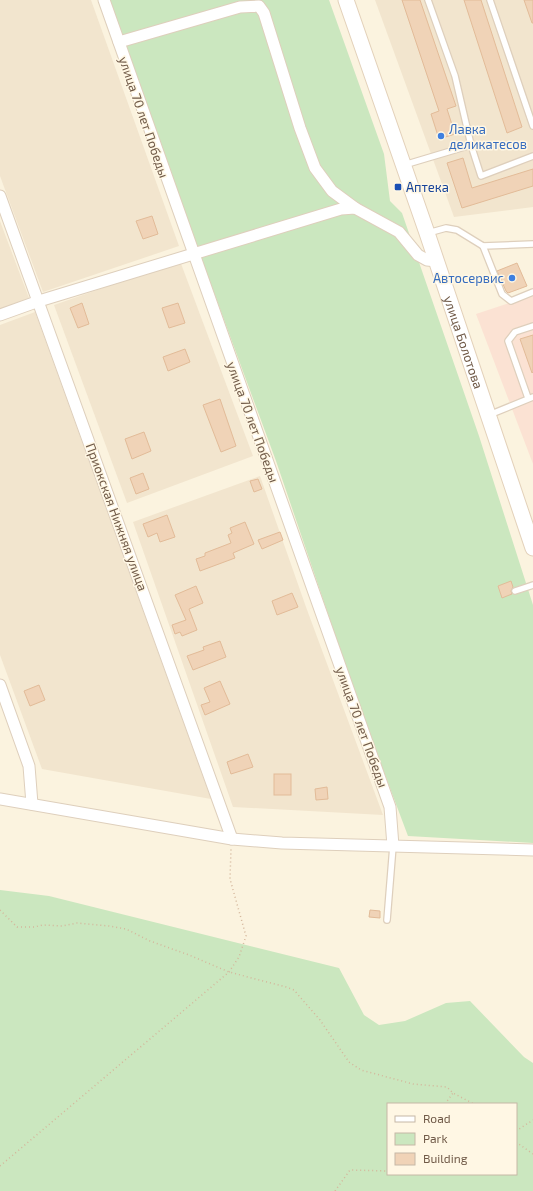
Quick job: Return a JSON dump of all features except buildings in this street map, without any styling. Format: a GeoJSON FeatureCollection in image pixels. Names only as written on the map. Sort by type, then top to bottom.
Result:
{"type":"FeatureCollection","features":[{"type":"Feature","properties":{"kind":"main road","name":"улица Болотова"},"geometry":{"type":"LineString","coordinates":[[346,0],[428,233],[533,548]]}},
{"type":"Feature","properties":{"kind":"street","name":"улица 70 лет Победы"},"geometry":{"type":"LineString","coordinates":[[104,0],[390,807],[393,846]]}},
{"type":"Feature","properties":{"kind":"street"},"geometry":{"type":"LineString","coordinates":[[119,42],[240,7],[259,6],[264,13],[300,128],[315,168],[332,191],[355,208],[399,232],[418,255],[427,260],[437,261]]}},
{"type":"Feature","properties":{"kind":"street","name":"Приокская Нижняя улица"},"geometry":{"type":"LineString","coordinates":[[0,196],[232,838]]}},
{"type":"Feature","properties":{"kind":"street"},"geometry":{"type":"LineString","coordinates":[[0,315],[39,301],[341,209],[355,208]]}},
{"type":"Feature","properties":{"kind":"street"},"geometry":{"type":"LineString","coordinates":[[0,686],[28,766],[32,804]]}},
{"type":"Feature","properties":{"kind":"street"},"geometry":{"type":"LineString","coordinates":[[0,799],[232,838],[282,843],[533,850]]}},
{"type":"Feature","properties":{"kind":"lane"},"geometry":{"type":"LineString","coordinates":[[428,0],[455,76],[471,145],[481,176],[533,156]]}},
{"type":"Feature","properties":{"kind":"lane"},"geometry":{"type":"LineString","coordinates":[[490,0],[533,126]]}},
{"type":"Feature","properties":{"kind":"lane"},"geometry":{"type":"LineString","coordinates":[[404,166],[471,145]]}},
{"type":"Feature","properties":{"kind":"lane"},"geometry":{"type":"LineString","coordinates":[[428,233],[446,228],[457,230],[483,246],[533,244]]}},
{"type":"Feature","properties":{"kind":"lane"},"geometry":{"type":"LineString","coordinates":[[483,246],[502,294],[511,301],[533,292]]}},
{"type":"Feature","properties":{"kind":"lane"},"geometry":{"type":"LineString","coordinates":[[488,415],[531,397],[508,341],[515,332],[533,326]]}},
{"type":"Feature","properties":{"kind":"lane"},"geometry":{"type":"LineString","coordinates":[[515,591],[533,585]]}},
{"type":"Feature","properties":{"kind":"lane"},"geometry":{"type":"LineString","coordinates":[[387,920],[393,846]]}},
{"type":"Feature","properties":{"kind":"path"},"geometry":{"type":"LineString","coordinates":[[0,1166],[229,972],[239,957],[246,936],[230,879],[229,856],[232,838]]}},
{"type":"Feature","properties":{"kind":"path"},"geometry":{"type":"LineString","coordinates":[[0,910],[17,927],[34,927],[43,925],[62,926],[77,923],[126,929],[150,941],[189,955],[229,972],[294,990],[320,1020],[349,1062],[361,1070],[413,1084],[447,1087],[453,1093],[472,1103]]}},
{"type":"Feature","properties":{"kind":"path"},"geometry":{"type":"LineString","coordinates":[[446,1103],[453,1093]]}},
{"type":"Feature","properties":{"kind":"path"},"geometry":{"type":"LineString","coordinates":[[517,1130],[533,1120]]}},
{"type":"Feature","properties":{"kind":"path"},"geometry":{"type":"LineString","coordinates":[[517,1143],[533,1154]]}},
{"type":"Feature","properties":{"kind":"path"},"geometry":{"type":"LineString","coordinates":[[335,1191],[350,1170],[387,1171]]}},
{"type":"Feature","properties":{"kind":"shaded area"},"geometry":{"type":"Polygon","coordinates":[[[0,0],[91,0],[179,246],[43,292],[0,176],[0,0]]]}},
{"type":"Feature","properties":{"kind":"shaded area"},"geometry":{"type":"Polygon","coordinates":[[[375,0],[533,0],[533,207],[454,217],[375,0]]]}},
{"type":"Feature","properties":{"kind":"shaded area"},"geometry":{"type":"Polygon","coordinates":[[[0,221],[29,298],[0,309],[0,221]]]}},
{"type":"Feature","properties":{"kind":"shaded area"},"geometry":{"type":"Polygon","coordinates":[[[180,261],[253,456],[127,503],[54,305],[180,261]]]}},
{"type":"Feature","properties":{"kind":"shaded area"},"geometry":{"type":"Polygon","coordinates":[[[533,295],[533,464],[476,314],[533,295]]]}},
{"type":"Feature","properties":{"kind":"shaded area"},"geometry":{"type":"Polygon","coordinates":[[[35,312],[211,799],[42,769],[0,655],[0,325],[35,312]]]}},
{"type":"Feature","properties":{"kind":"shaded area"},"geometry":{"type":"Polygon","coordinates":[[[260,476],[306,607],[383,815],[233,807],[133,522],[260,476]]]}},
{"type":"Feature","properties":{"kind":"green space"},"geometry":{"type":"Polygon","coordinates":[[[110,0],[329,0],[384,154],[390,201],[402,213],[479,436],[533,605],[533,843],[408,836],[361,711],[276,461],[184,211],[110,0]]]}},
{"type":"Feature","properties":{"kind":"green space"},"geometry":{"type":"Polygon","coordinates":[[[0,890],[49,896],[339,968],[364,1015],[379,1025],[405,1021],[446,1003],[470,1001],[524,1057],[533,1063],[533,1191],[0,1191],[0,890]]]}},
{"type":"Feature","properties":{"kind":"place","name":"Лавка деликатесов"},"geometry":{"type":"Point","coordinates":[441,136]}},
{"type":"Feature","properties":{"kind":"place","name":"Аптека"},"geometry":{"type":"Point","coordinates":[398,187]}},
{"type":"Feature","properties":{"kind":"place","name":"Автосервис"},"geometry":{"type":"Point","coordinates":[512,278]}}]}
